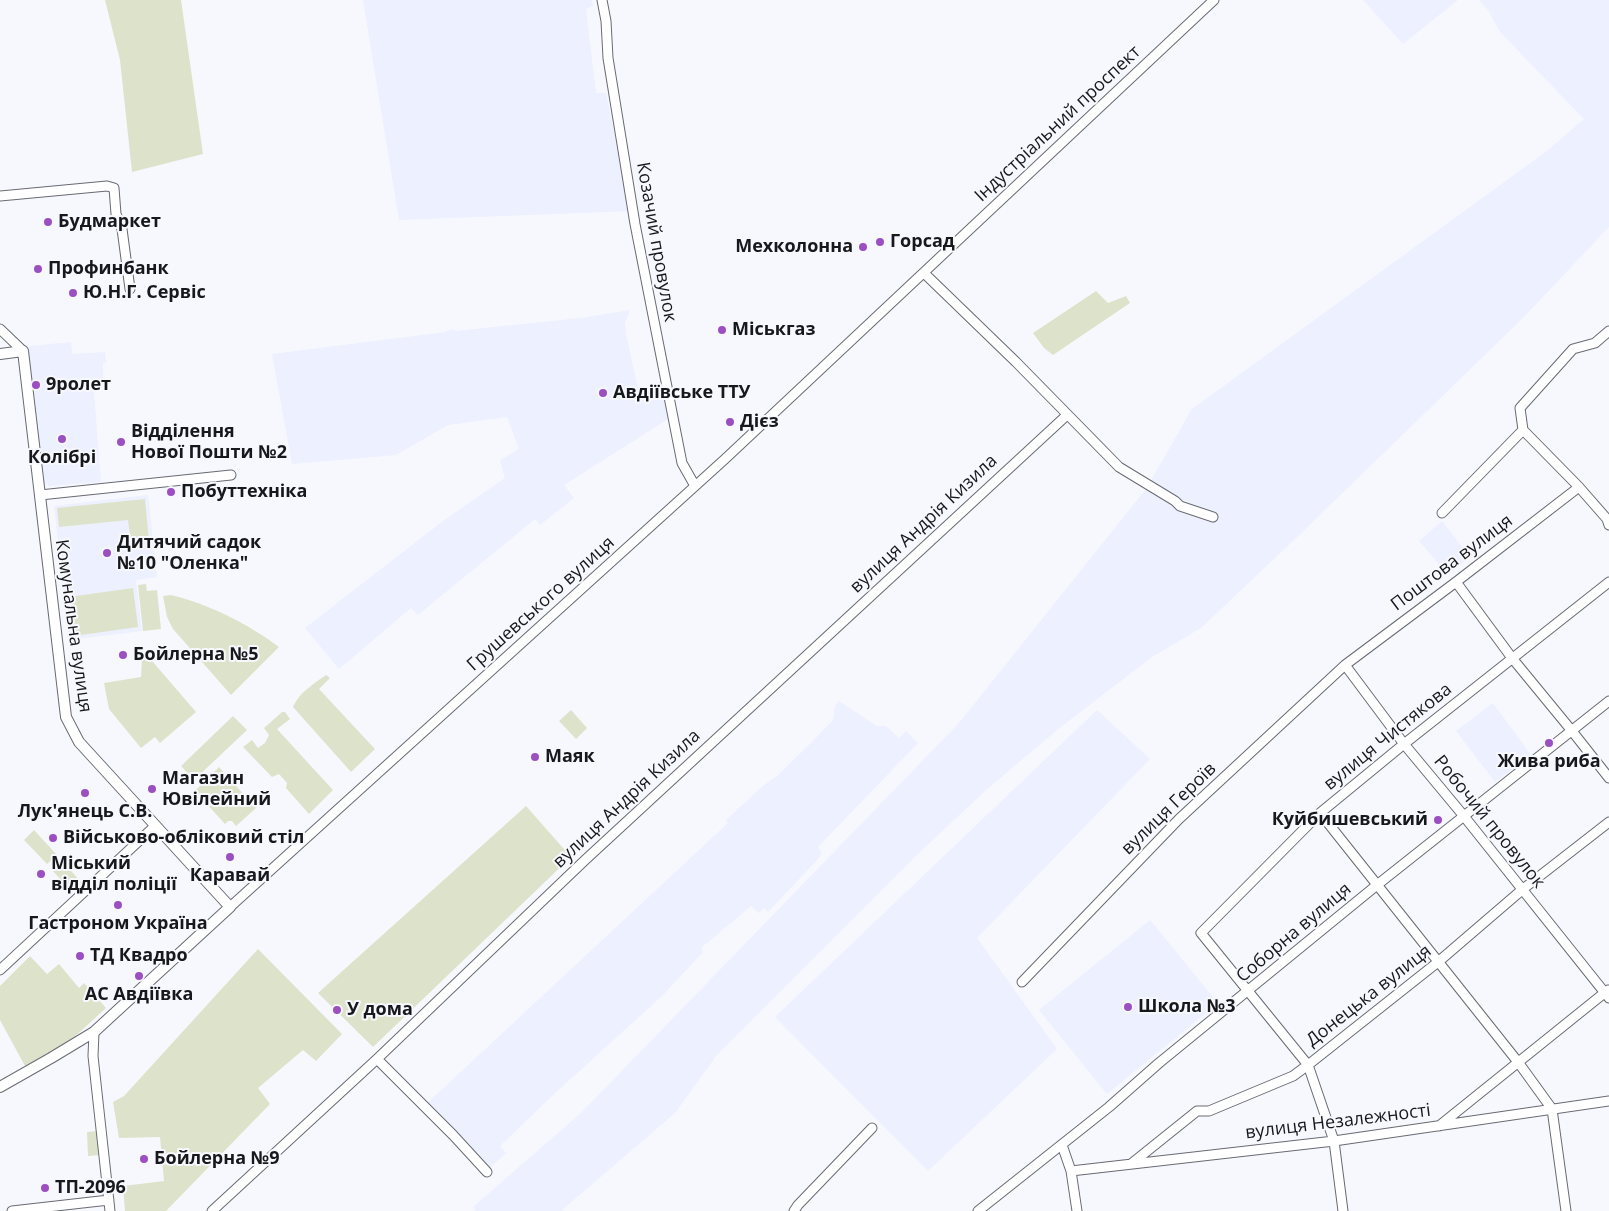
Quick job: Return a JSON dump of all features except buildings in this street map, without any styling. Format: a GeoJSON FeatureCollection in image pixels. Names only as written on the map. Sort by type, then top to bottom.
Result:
{"type":"FeatureCollection","features":[{"type":"Feature","properties":{"kind":"main road"},"geometry":{"type":"LineString","coordinates":[[0,354],[23,351]]}},
{"type":"Feature","properties":{"kind":"main road","name":"Комунальна вулиця"},"geometry":{"type":"LineString","coordinates":[[23,351],[66,717],[79,742],[230,908]]}},
{"type":"Feature","properties":{"kind":"main road","name":"Грушевського вулиця"},"geometry":{"type":"LineString","coordinates":[[0,1087],[94,1032],[142,986],[230,908]]}},
{"type":"Feature","properties":{"kind":"street","name":"Козачий провулок"},"geometry":{"type":"LineString","coordinates":[[602,0],[606,20],[608,58],[635,224],[682,463],[695,486]]}},
{"type":"Feature","properties":{"kind":"street","name":"Індустріальний проспект"},"geometry":{"type":"LineString","coordinates":[[924,273],[1214,0]]}},
{"type":"Feature","properties":{"kind":"street"},"geometry":{"type":"LineString","coordinates":[[0,196],[107,186],[114,188],[116,214],[122,229],[130,289]]}},
{"type":"Feature","properties":{"kind":"street","name":"Грушевського вулиця"},"geometry":{"type":"LineString","coordinates":[[230,908],[695,486],[924,273]]}},
{"type":"Feature","properties":{"kind":"street"},"geometry":{"type":"LineString","coordinates":[[924,273],[1119,467],[1175,501],[1180,506],[1213,517]]}},
{"type":"Feature","properties":{"kind":"street"},"geometry":{"type":"LineString","coordinates":[[0,329],[23,351]]}},
{"type":"Feature","properties":{"kind":"street"},"geometry":{"type":"LineString","coordinates":[[1609,331],[1596,343],[1573,349],[1520,408],[1523,430],[1579,487],[1607,518],[1609,525]]}},
{"type":"Feature","properties":{"kind":"street","name":"вулиця Андрія Кизила"},"geometry":{"type":"LineString","coordinates":[[212,1211],[377,1059],[584,861],[1067,415]]}},
{"type":"Feature","properties":{"kind":"street"},"geometry":{"type":"LineString","coordinates":[[1442,513],[1523,430]]}},
{"type":"Feature","properties":{"kind":"street"},"geometry":{"type":"LineString","coordinates":[[40,495],[231,475]]}},
{"type":"Feature","properties":{"kind":"street","name":"Поштова вулиця"},"geometry":{"type":"LineString","coordinates":[[1345,665],[1579,487]]}},
{"type":"Feature","properties":{"kind":"street"},"geometry":{"type":"LineString","coordinates":[[1456,582],[1512,658],[1609,778]]}},
{"type":"Feature","properties":{"kind":"street","name":"вулиця Чистякова"},"geometry":{"type":"LineString","coordinates":[[1248,992],[1201,933],[1320,813],[1609,582]]}},
{"type":"Feature","properties":{"kind":"street","name":"Робочий провулок"},"geometry":{"type":"LineString","coordinates":[[1345,665],[1404,744],[1608,993]]}},
{"type":"Feature","properties":{"kind":"street","name":"вулиця Героїв"},"geometry":{"type":"LineString","coordinates":[[1022,982],[1179,820],[1345,665]]}},
{"type":"Feature","properties":{"kind":"street","name":"Соборна вулиця"},"geometry":{"type":"LineString","coordinates":[[978,1211],[1109,1107],[1159,1063],[1377,885],[1609,701]]}},
{"type":"Feature","properties":{"kind":"street"},"geometry":{"type":"LineString","coordinates":[[1320,813],[1518,1062],[1552,1109],[1566,1211]]}},
{"type":"Feature","properties":{"kind":"street","name":"Донецька вулиця"},"geometry":{"type":"LineString","coordinates":[[1131,1164],[1197,1111],[1209,1111],[1293,1076],[1438,962],[1523,889],[1609,822]]}},
{"type":"Feature","properties":{"kind":"street"},"geometry":{"type":"LineString","coordinates":[[0,970],[155,826]]}},
{"type":"Feature","properties":{"kind":"street"},"geometry":{"type":"LineString","coordinates":[[1248,992],[1308,1065],[1334,1141],[1343,1211]]}},
{"type":"Feature","properties":{"kind":"street"},"geometry":{"type":"LineString","coordinates":[[1439,1126],[1608,993]]}},
{"type":"Feature","properties":{"kind":"street"},"geometry":{"type":"LineString","coordinates":[[94,1032],[93,1056],[110,1211]]}},
{"type":"Feature","properties":{"kind":"street"},"geometry":{"type":"LineString","coordinates":[[377,1059],[487,1172]]}},
{"type":"Feature","properties":{"kind":"street","name":"вулиця Незалежності"},"geometry":{"type":"LineString","coordinates":[[1071,1171],[1334,1141],[1609,1101]]}},
{"type":"Feature","properties":{"kind":"street"},"geometry":{"type":"LineString","coordinates":[[794,1211],[804,1198],[872,1128]]}},
{"type":"Feature","properties":{"kind":"street"},"geometry":{"type":"LineString","coordinates":[[1062,1145],[1071,1171],[1077,1211]]}},
{"type":"Feature","properties":{"kind":"street"},"geometry":{"type":"LineString","coordinates":[[12,1211],[109,1200]]}},
{"type":"Feature","properties":{"kind":"shaded area"},"geometry":{"type":"Polygon","coordinates":[[[363,0],[592,0],[593,6],[586,9],[596,93],[606,93],[630,211],[399,220],[363,0]]]}},
{"type":"Feature","properties":{"kind":"shaded area"},"geometry":{"type":"Polygon","coordinates":[[[1363,0],[1458,0],[1403,44],[1363,0]]]}},
{"type":"Feature","properties":{"kind":"shaded area"},"geometry":{"type":"Polygon","coordinates":[[[1479,0],[1609,0],[1609,227],[1523,318],[1201,628],[1152,657],[1057,730],[985,791],[919,853],[717,1055],[675,1113],[561,1211],[476,1211],[473,1207],[581,1113],[959,723],[1146,489],[1192,409],[1547,151],[1584,119],[1500,32],[1488,10],[1479,0]]]}},
{"type":"Feature","properties":{"kind":"shaded area"},"geometry":{"type":"Polygon","coordinates":[[[630,310],[625,323],[626,334],[640,398],[664,395],[668,419],[564,485],[574,498],[540,525],[535,519],[418,615],[411,608],[339,669],[305,628],[443,521],[505,478],[500,460],[519,449],[507,417],[448,425],[396,455],[292,464],[272,354],[446,332],[454,329],[455,331],[581,318],[630,310]]]}},
{"type":"Feature","properties":{"kind":"shaded area"},"geometry":{"type":"Polygon","coordinates":[[[71,342],[72,354],[105,352],[106,363],[103,363],[103,378],[93,379],[101,482],[48,486],[47,483],[41,484],[27,353],[29,346],[71,342]]]}},
{"type":"Feature","properties":{"kind":"shaded area","name":"Дитячий садок №10 \"Оленка\""},"geometry":{"type":"Polygon","coordinates":[[[148,495],[157,577],[136,580],[142,631],[69,640],[54,506],[148,495]]]}},
{"type":"Feature","properties":{"kind":"shaded area"},"geometry":{"type":"Polygon","coordinates":[[[1442,521],[1470,557],[1448,575],[1419,541],[1442,521]]]}},
{"type":"Feature","properties":{"kind":"shaded area"},"geometry":{"type":"Polygon","coordinates":[[[839,701],[877,726],[886,726],[899,738],[906,731],[918,743],[818,847],[821,851],[820,857],[768,912],[764,908],[759,913],[751,906],[701,948],[703,952],[662,996],[500,1146],[506,1153],[483,1174],[422,1108],[728,823],[726,820],[764,785],[777,776],[813,741],[833,720],[835,706],[839,701]]]}},
{"type":"Feature","properties":{"kind":"shaded area"},"geometry":{"type":"Polygon","coordinates":[[[1493,703],[1531,755],[1495,782],[1456,731],[1493,703]]]}},
{"type":"Feature","properties":{"kind":"shaded area"},"geometry":{"type":"Polygon","coordinates":[[[1097,710],[1150,759],[977,938],[1057,1049],[928,1171],[775,1017],[1097,710]]]}},
{"type":"Feature","properties":{"kind":"shaded area","name":"Школа №3"},"geometry":{"type":"Polygon","coordinates":[[[1150,920],[1218,1003],[1107,1094],[1039,1010],[1150,920]]]}},
{"type":"Feature","properties":{"kind":"green space"},"geometry":{"type":"Polygon","coordinates":[[[105,0],[181,0],[203,154],[132,172],[120,60],[105,0]]]}},
{"type":"Feature","properties":{"kind":"green space"},"geometry":{"type":"Polygon","coordinates":[[[1096,291],[1108,303],[1126,296],[1130,303],[1053,355],[1044,348],[1033,333],[1096,291]]]}},
{"type":"Feature","properties":{"kind":"green space"},"geometry":{"type":"Polygon","coordinates":[[[145,499],[149,542],[131,544],[128,520],[59,527],[57,508],[145,499]]]}},
{"type":"Feature","properties":{"kind":"green space"},"geometry":{"type":"Polygon","coordinates":[[[146,584],[147,591],[157,590],[161,629],[143,631],[138,585],[146,584]]]}},
{"type":"Feature","properties":{"kind":"green space"},"geometry":{"type":"Polygon","coordinates":[[[133,588],[138,627],[74,636],[69,597],[133,588]]]}},
{"type":"Feature","properties":{"kind":"green space"},"geometry":{"type":"Polygon","coordinates":[[[171,595],[199,603],[228,616],[279,647],[231,695],[173,629],[167,617],[163,596],[171,595]]]}},
{"type":"Feature","properties":{"kind":"green space"},"geometry":{"type":"Polygon","coordinates":[[[147,655],[196,712],[160,743],[155,737],[141,748],[109,709],[104,683],[141,677],[142,659],[147,655]]]}},
{"type":"Feature","properties":{"kind":"green space"},"geometry":{"type":"Polygon","coordinates":[[[326,675],[330,678],[319,689],[375,749],[351,772],[293,707],[311,685],[326,675]]]}},
{"type":"Feature","properties":{"kind":"green space"},"geometry":{"type":"Polygon","coordinates":[[[571,710],[587,728],[576,739],[559,721],[571,710]]]}},
{"type":"Feature","properties":{"kind":"green space"},"geometry":{"type":"Polygon","coordinates":[[[282,712],[285,712],[290,719],[277,729],[333,790],[309,814],[286,788],[287,783],[279,774],[272,777],[243,747],[252,740],[258,748],[265,743],[269,735],[264,728],[282,712]]]}},
{"type":"Feature","properties":{"kind":"green space"},"geometry":{"type":"Polygon","coordinates":[[[233,716],[247,730],[194,780],[181,766],[233,716]]]}},
{"type":"Feature","properties":{"kind":"green space"},"geometry":{"type":"Polygon","coordinates":[[[219,767],[256,808],[236,826],[232,821],[228,821],[225,824],[195,791],[219,767]]]}},
{"type":"Feature","properties":{"kind":"green space"},"geometry":{"type":"Polygon","coordinates":[[[526,806],[571,857],[373,1047],[318,993],[526,806]]]}},
{"type":"Feature","properties":{"kind":"green space"},"geometry":{"type":"Polygon","coordinates":[[[34,830],[57,855],[47,864],[24,840],[34,830]]]}},
{"type":"Feature","properties":{"kind":"green space"},"geometry":{"type":"Polygon","coordinates":[[[62,861],[82,883],[72,892],[52,870],[62,861]]]}},
{"type":"Feature","properties":{"kind":"green space"},"geometry":{"type":"Polygon","coordinates":[[[258,949],[342,1034],[316,1061],[303,1050],[258,1088],[270,1104],[166,1211],[125,1211],[123,1186],[164,1181],[160,1137],[119,1138],[113,1102],[124,1096],[258,949]]]}},
{"type":"Feature","properties":{"kind":"green space"},"geometry":{"type":"Polygon","coordinates":[[[30,956],[47,974],[59,964],[79,988],[84,983],[106,1008],[70,1041],[25,1066],[0,1020],[0,986],[30,956]]]}},
{"type":"Feature","properties":{"kind":"green space"},"geometry":{"type":"Polygon","coordinates":[[[100,1131],[101,1155],[88,1156],[87,1132],[100,1131]]]}},
{"type":"Feature","properties":{"kind":"place","name":"Будмаркет"},"geometry":{"type":"Point","coordinates":[48,222]}},
{"type":"Feature","properties":{"kind":"place","name":"Горсад"},"geometry":{"type":"Point","coordinates":[880,242]}},
{"type":"Feature","properties":{"kind":"place","name":"Мехколонна"},"geometry":{"type":"Point","coordinates":[863,247]}},
{"type":"Feature","properties":{"kind":"place","name":"Профинбанк"},"geometry":{"type":"Point","coordinates":[38,269]}},
{"type":"Feature","properties":{"kind":"place","name":"Ю.Н.Г. Сервіс"},"geometry":{"type":"Point","coordinates":[73,293]}},
{"type":"Feature","properties":{"kind":"place","name":"Міськгаз"},"geometry":{"type":"Point","coordinates":[722,330]}},
{"type":"Feature","properties":{"kind":"place","name":"9ролет"},"geometry":{"type":"Point","coordinates":[36,385]}},
{"type":"Feature","properties":{"kind":"place","name":"Авдіївське ТТУ"},"geometry":{"type":"Point","coordinates":[603,393]}},
{"type":"Feature","properties":{"kind":"place","name":"Дієз"},"geometry":{"type":"Point","coordinates":[730,422]}},
{"type":"Feature","properties":{"kind":"place","name":"Колібрі"},"geometry":{"type":"Point","coordinates":[62,439]}},
{"type":"Feature","properties":{"kind":"place","name":"Відділення Нової Пошти №2"},"geometry":{"type":"Point","coordinates":[121,442]}},
{"type":"Feature","properties":{"kind":"place","name":"Побуттехніка"},"geometry":{"type":"Point","coordinates":[171,492]}},
{"type":"Feature","properties":{"kind":"place","name":"Дитячий садок №10 \"Оленка\""},"geometry":{"type":"Point","coordinates":[107,553]}},
{"type":"Feature","properties":{"kind":"place","name":"Бойлерна №5"},"geometry":{"type":"Point","coordinates":[123,655]}},
{"type":"Feature","properties":{"kind":"place","name":"Жива риба"},"geometry":{"type":"Point","coordinates":[1549,743]}},
{"type":"Feature","properties":{"kind":"place","name":"Маяк"},"geometry":{"type":"Point","coordinates":[535,757]}},
{"type":"Feature","properties":{"kind":"place","name":"Магазин Ювілейний"},"geometry":{"type":"Point","coordinates":[152,789]}},
{"type":"Feature","properties":{"kind":"place","name":"Лук'янець С.В."},"geometry":{"type":"Point","coordinates":[85,793]}},
{"type":"Feature","properties":{"kind":"place","name":"Куйбишевський"},"geometry":{"type":"Point","coordinates":[1438,820]}},
{"type":"Feature","properties":{"kind":"place","name":"Військово-обліковий стіл"},"geometry":{"type":"Point","coordinates":[53,838]}},
{"type":"Feature","properties":{"kind":"place","name":"Каравай"},"geometry":{"type":"Point","coordinates":[230,857]}},
{"type":"Feature","properties":{"kind":"place","name":"Міський відділ поліції"},"geometry":{"type":"Point","coordinates":[41,874]}},
{"type":"Feature","properties":{"kind":"place","name":"Гастроном Україна"},"geometry":{"type":"Point","coordinates":[118,905]}},
{"type":"Feature","properties":{"kind":"place","name":"ТД Квадро"},"geometry":{"type":"Point","coordinates":[80,956]}},
{"type":"Feature","properties":{"kind":"place","name":"АС Авдіївка"},"geometry":{"type":"Point","coordinates":[139,976]}},
{"type":"Feature","properties":{"kind":"place","name":"Школа №3"},"geometry":{"type":"Point","coordinates":[1128,1007]}},
{"type":"Feature","properties":{"kind":"place","name":"У дома"},"geometry":{"type":"Point","coordinates":[337,1010]}},
{"type":"Feature","properties":{"kind":"place","name":"Бойлерна №9"},"geometry":{"type":"Point","coordinates":[144,1159]}},
{"type":"Feature","properties":{"kind":"place","name":"ТП-2096"},"geometry":{"type":"Point","coordinates":[45,1188]}}]}
